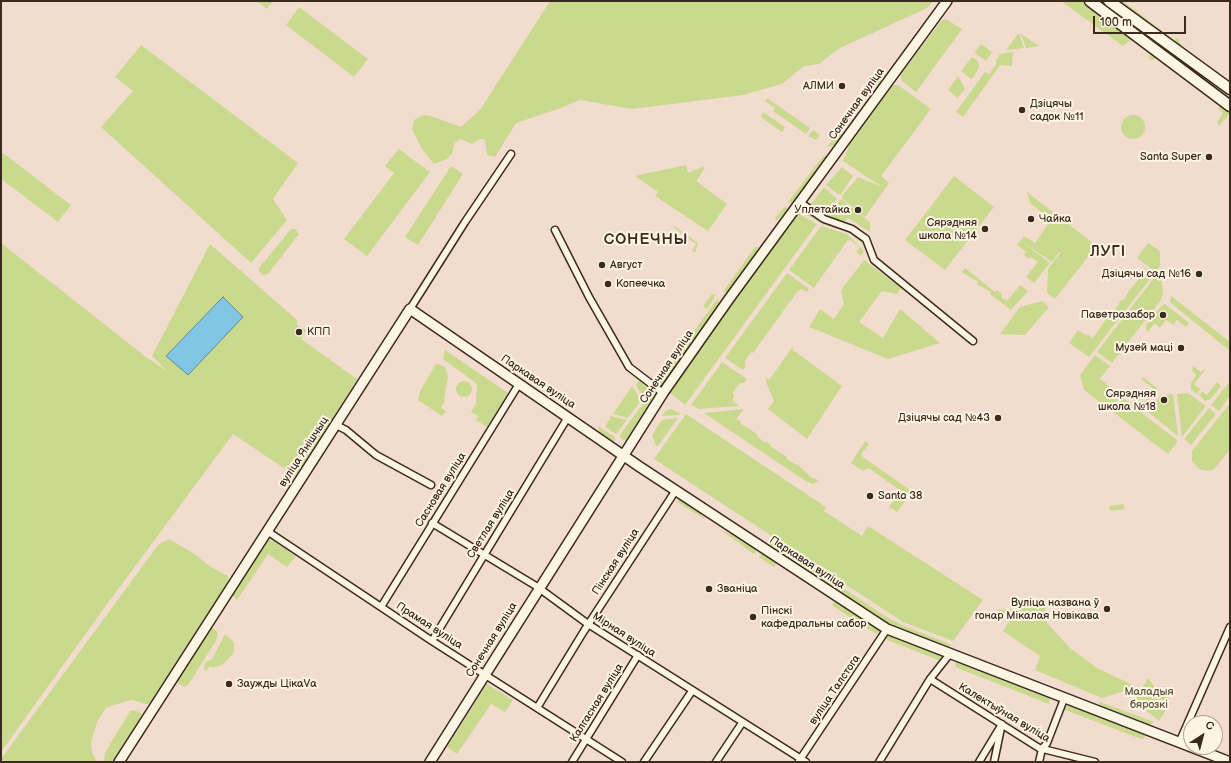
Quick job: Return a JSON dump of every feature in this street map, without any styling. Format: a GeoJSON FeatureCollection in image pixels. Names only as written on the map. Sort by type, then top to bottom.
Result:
{"type":"FeatureCollection","features":[{"type":"Feature","properties":{"kind":"main road"},"geometry":{"type":"LineString","coordinates":[[1090,1],[1230,106]]}},
{"type":"Feature","properties":{"kind":"main road"},"geometry":{"type":"LineString","coordinates":[[1109,1],[1230,89]]}},
{"type":"Feature","properties":{"kind":"street","name":"Сонечная вуліца"},"geometry":{"type":"LineString","coordinates":[[430,762],[663,393],[729,299],[801,203],[947,1]]}},
{"type":"Feature","properties":{"kind":"street","name":"вуліца Янішчыц"},"geometry":{"type":"LineString","coordinates":[[118,762],[336,425],[465,222],[511,154]]}},
{"type":"Feature","properties":{"kind":"street"},"geometry":{"type":"LineString","coordinates":[[801,203],[824,219],[852,229],[866,239],[874,260],[973,341]]}},
{"type":"Feature","properties":{"kind":"street"},"geometry":{"type":"LineString","coordinates":[[555,230],[589,297],[629,367],[663,393]]}},
{"type":"Feature","properties":{"kind":"street","name":"Паркавая вуліца"},"geometry":{"type":"LineString","coordinates":[[410,309],[624,456],[886,629],[949,655],[1230,762]]}},
{"type":"Feature","properties":{"kind":"street","name":"Сасновая вуліца"},"geometry":{"type":"LineString","coordinates":[[381,607],[519,384]]}},
{"type":"Feature","properties":{"kind":"street","name":"Светлая вуліца"},"geometry":{"type":"LineString","coordinates":[[432,641],[568,417]]}},
{"type":"Feature","properties":{"kind":"street"},"geometry":{"type":"LineString","coordinates":[[336,425],[346,430],[376,456],[431,486]]}},
{"type":"Feature","properties":{"kind":"street","name":"Пінская вуліца"},"geometry":{"type":"LineString","coordinates":[[537,708],[588,624],[676,490]]}},
{"type":"Feature","properties":{"kind":"street","name":"Мірная вуліца"},"geometry":{"type":"LineString","coordinates":[[432,523],[484,554],[588,624],[802,761]]}},
{"type":"Feature","properties":{"kind":"street","name":"Прамая вуліца"},"geometry":{"type":"LineString","coordinates":[[267,531],[432,641],[622,762]]}},
{"type":"Feature","properties":{"kind":"street"},"geometry":{"type":"LineString","coordinates":[[1179,743],[1230,627]]}},
{"type":"Feature","properties":{"kind":"street","name":"вуліца Талстога"},"geometry":{"type":"LineString","coordinates":[[802,761],[886,629]]}},
{"type":"Feature","properties":{"kind":"street","name":"Калгасная вуліца"},"geometry":{"type":"LineString","coordinates":[[572,762],[638,655]]}},
{"type":"Feature","properties":{"kind":"street"},"geometry":{"type":"LineString","coordinates":[[879,762],[930,679],[949,655]]}},
{"type":"Feature","properties":{"kind":"street","name":"Калектыўная вуліца"},"geometry":{"type":"LineString","coordinates":[[930,679],[1042,748],[1094,762]]}},
{"type":"Feature","properties":{"kind":"street"},"geometry":{"type":"LineString","coordinates":[[644,762],[692,691]]}},
{"type":"Feature","properties":{"kind":"street"},"geometry":{"type":"LineString","coordinates":[[1038,762],[1042,748],[1046,744],[1064,699]]}},
{"type":"Feature","properties":{"kind":"street"},"geometry":{"type":"LineString","coordinates":[[716,762],[742,723]]}},
{"type":"Feature","properties":{"kind":"street"},"geometry":{"type":"LineString","coordinates":[[978,762],[1002,724]]}},
{"type":"Feature","properties":{"kind":"street"},"geometry":{"type":"LineString","coordinates":[[994,762],[1002,724]]}},
{"type":"Feature","properties":{"kind":"green space"},"geometry":{"type":"Polygon","coordinates":[[[257,1],[273,1],[267,9],[257,1]]]}},
{"type":"Feature","properties":{"kind":"green space"},"geometry":{"type":"Polygon","coordinates":[[[550,1],[933,1],[929,7],[840,48],[819,64],[804,66],[782,84],[743,95],[632,109],[580,100],[516,123],[495,157],[487,155],[485,139],[480,139],[472,144],[460,139],[454,144],[453,152],[447,159],[434,164],[422,149],[412,129],[414,120],[423,115],[431,116],[461,127],[480,110],[550,1]]]}},
{"type":"Feature","properties":{"kind":"green space"},"geometry":{"type":"Polygon","coordinates":[[[1061,1],[1085,1],[1152,49],[1155,54],[1155,59],[1150,60],[1149,56],[1151,53],[1132,39],[1123,46],[1061,1]]]}},
{"type":"Feature","properties":{"kind":"green space"},"geometry":{"type":"Polygon","coordinates":[[[1096,1],[1105,1],[1223,86],[1219,92],[1096,1]]]}},
{"type":"Feature","properties":{"kind":"green space"},"geometry":{"type":"Polygon","coordinates":[[[1118,1],[1123,1],[1174,40],[1178,38],[1183,49],[1118,1]]]}},
{"type":"Feature","properties":{"kind":"green space"},"geometry":{"type":"Polygon","coordinates":[[[299,7],[368,59],[354,77],[286,25],[299,7]]]}},
{"type":"Feature","properties":{"kind":"green space"},"geometry":{"type":"Polygon","coordinates":[[[946,19],[962,29],[916,92],[901,80],[901,74],[942,20],[946,19]]]}},
{"type":"Feature","properties":{"kind":"green space"},"geometry":{"type":"Polygon","coordinates":[[[1019,33],[1024,48],[1006,50],[1018,34],[1019,33]]]}},
{"type":"Feature","properties":{"kind":"green space"},"geometry":{"type":"Polygon","coordinates":[[[1021,34],[1023,35],[1039,46],[1026,48],[1021,34]]]}},
{"type":"Feature","properties":{"kind":"green space"},"geometry":{"type":"Polygon","coordinates":[[[981,44],[992,52],[986,61],[975,52],[981,44]]]}},
{"type":"Feature","properties":{"kind":"green space"},"geometry":{"type":"Polygon","coordinates":[[[141,45],[298,163],[273,199],[287,220],[251,263],[101,127],[133,91],[115,77],[141,45]]]}},
{"type":"Feature","properties":{"kind":"green space"},"geometry":{"type":"Polygon","coordinates":[[[1013,52],[1012,66],[1000,65],[963,117],[956,112],[985,72],[989,74],[997,63],[995,61],[1000,54],[1013,52]]]}},
{"type":"Feature","properties":{"kind":"green space"},"geometry":{"type":"Polygon","coordinates":[[[972,57],[977,60],[979,67],[974,77],[971,79],[961,71],[972,57]]]}},
{"type":"Feature","properties":{"kind":"green space"},"geometry":{"type":"Polygon","coordinates":[[[881,71],[884,79],[877,87],[870,86],[881,71]]]}},
{"type":"Feature","properties":{"kind":"green space"},"geometry":{"type":"Polygon","coordinates":[[[958,76],[965,89],[957,98],[948,90],[958,76]]]}},
{"type":"Feature","properties":{"kind":"green space"},"geometry":{"type":"Polygon","coordinates":[[[898,85],[931,109],[881,176],[889,183],[865,217],[843,199],[842,196],[858,177],[882,187],[843,161],[850,144],[891,87],[898,85]]]}},
{"type":"Feature","properties":{"kind":"green space"},"geometry":{"type":"Polygon","coordinates":[[[767,98],[810,128],[806,134],[773,111],[775,108],[765,101],[767,98]]]}},
{"type":"Feature","properties":{"kind":"green space"},"geometry":{"type":"Polygon","coordinates":[[[1223,102],[1230,111],[1219,126],[1217,122],[1223,113],[1218,109],[1223,102]]]}},
{"type":"Feature","properties":{"kind":"green space"},"geometry":{"type":"Polygon","coordinates":[[[763,112],[785,127],[782,132],[761,117],[763,112]]]}},
{"type":"Feature","properties":{"kind":"green space"},"geometry":{"type":"Polygon","coordinates":[[[1133,115],[1141,119],[1145,127],[1141,135],[1133,139],[1125,135],[1121,127],[1125,119],[1133,115]]]}},
{"type":"Feature","properties":{"kind":"green space"},"geometry":{"type":"Polygon","coordinates":[[[841,128],[842,136],[840,139],[835,145],[827,147],[841,128]]]}},
{"type":"Feature","properties":{"kind":"green space"},"geometry":{"type":"Polygon","coordinates":[[[813,130],[820,135],[816,140],[808,136],[813,130]]]}},
{"type":"Feature","properties":{"kind":"green space"},"geometry":{"type":"Polygon","coordinates":[[[399,149],[430,172],[367,256],[344,239],[394,173],[385,166],[399,149]]]}},
{"type":"Feature","properties":{"kind":"green space"},"geometry":{"type":"Polygon","coordinates":[[[3,153],[71,205],[58,222],[1,179],[1,155],[3,153]]]}},
{"type":"Feature","properties":{"kind":"green space"},"geometry":{"type":"Polygon","coordinates":[[[824,155],[826,156],[827,161],[794,206],[788,202],[824,155]]]}},
{"type":"Feature","properties":{"kind":"green space"},"geometry":{"type":"Polygon","coordinates":[[[686,165],[688,173],[702,167],[705,168],[696,181],[727,204],[708,231],[655,196],[658,192],[635,176],[686,165]]]}},
{"type":"Feature","properties":{"kind":"green space"},"geometry":{"type":"Polygon","coordinates":[[[451,166],[463,174],[418,245],[405,237],[451,166]]]}},
{"type":"Feature","properties":{"kind":"green space"},"geometry":{"type":"Polygon","coordinates":[[[842,167],[853,176],[841,194],[838,194],[826,185],[842,167]]]}},
{"type":"Feature","properties":{"kind":"green space"},"geometry":{"type":"Polygon","coordinates":[[[954,176],[994,207],[945,270],[905,240],[954,176]]]}},
{"type":"Feature","properties":{"kind":"green space"},"geometry":{"type":"Polygon","coordinates":[[[824,187],[837,199],[825,215],[811,204],[824,187]]]}},
{"type":"Feature","properties":{"kind":"green space"},"geometry":{"type":"Polygon","coordinates":[[[1027,192],[1094,244],[1094,249],[1055,299],[1047,293],[1048,269],[1060,253],[1059,252],[1052,262],[1021,241],[1050,263],[1034,283],[1026,277],[1038,262],[1031,257],[1029,259],[1024,255],[1026,252],[1017,245],[1024,236],[1035,243],[1051,220],[1030,203],[1027,192]]]}},
{"type":"Feature","properties":{"kind":"green space"},"geometry":{"type":"Polygon","coordinates":[[[841,199],[870,222],[870,232],[848,218],[843,223],[826,218],[841,199]]]}},
{"type":"Feature","properties":{"kind":"green space"},"geometry":{"type":"Polygon","coordinates":[[[784,207],[790,209],[776,221],[775,218],[784,207]]]}},
{"type":"Feature","properties":{"kind":"green space"},"geometry":{"type":"Polygon","coordinates":[[[806,209],[821,220],[819,222],[803,213],[806,209]]]}},
{"type":"Feature","properties":{"kind":"green space"},"geometry":{"type":"Polygon","coordinates":[[[797,213],[817,224],[685,405],[670,393],[672,387],[711,330],[797,213]]]}},
{"type":"Feature","properties":{"kind":"green space"},"geometry":{"type":"Polygon","coordinates":[[[824,221],[851,231],[864,240],[869,249],[848,232],[822,224],[824,221]]]}},
{"type":"Feature","properties":{"kind":"green space"},"geometry":{"type":"Polygon","coordinates":[[[674,226],[698,243],[695,253],[692,250],[696,244],[673,227],[674,226]]]}},
{"type":"Feature","properties":{"kind":"green space"},"geometry":{"type":"Polygon","coordinates":[[[821,226],[847,234],[860,247],[850,240],[847,241],[814,288],[789,270],[821,226]]]}},
{"type":"Feature","properties":{"kind":"green space"},"geometry":{"type":"Polygon","coordinates":[[[291,229],[295,229],[299,234],[268,274],[263,275],[259,271],[259,268],[291,229]]]}},
{"type":"Feature","properties":{"kind":"green space"},"geometry":{"type":"Polygon","coordinates":[[[1,243],[146,357],[167,371],[152,356],[210,244],[297,320],[297,325],[306,330],[301,339],[357,379],[297,477],[233,434],[102,611],[1,752],[1,243]]]}},
{"type":"Feature","properties":{"kind":"green space"},"geometry":{"type":"Polygon","coordinates":[[[1148,243],[1160,251],[1160,266],[1156,272],[1137,258],[1148,243]]]}},
{"type":"Feature","properties":{"kind":"green space"},"geometry":{"type":"Polygon","coordinates":[[[755,247],[758,247],[756,255],[729,292],[723,292],[755,247]]]}},
{"type":"Feature","properties":{"kind":"green space"},"geometry":{"type":"Polygon","coordinates":[[[860,247],[864,251],[861,256],[856,252],[860,247]]]}},
{"type":"Feature","properties":{"kind":"green space"},"geometry":{"type":"Polygon","coordinates":[[[864,260],[901,288],[897,294],[882,291],[859,322],[883,338],[900,309],[940,343],[888,359],[809,327],[820,309],[834,319],[844,304],[841,290],[864,260]]]}},
{"type":"Feature","properties":{"kind":"green space"},"geometry":{"type":"Polygon","coordinates":[[[1143,266],[1154,274],[1089,357],[1069,343],[1078,330],[1087,336],[1088,334],[1092,339],[1146,270],[1143,266]]]}},
{"type":"Feature","properties":{"kind":"green space"},"geometry":{"type":"Polygon","coordinates":[[[965,268],[995,292],[997,290],[1002,294],[1001,297],[1007,301],[1020,285],[1028,291],[1011,310],[990,294],[991,292],[977,284],[978,282],[962,272],[965,268]]]}},
{"type":"Feature","properties":{"kind":"green space"},"geometry":{"type":"Polygon","coordinates":[[[1160,270],[1163,293],[1161,300],[1112,363],[1097,352],[1160,270]]]}},
{"type":"Feature","properties":{"kind":"green space"},"geometry":{"type":"Polygon","coordinates":[[[787,273],[809,289],[807,292],[801,289],[797,292],[753,353],[751,352],[745,361],[746,366],[743,370],[725,358],[787,273]]]}},
{"type":"Feature","properties":{"kind":"green space"},"geometry":{"type":"Polygon","coordinates":[[[712,294],[716,295],[707,309],[703,306],[712,294]]]}},
{"type":"Feature","properties":{"kind":"green space"},"geometry":{"type":"Polygon","coordinates":[[[1171,296],[1230,342],[1230,351],[1172,304],[1170,302],[1171,296]]]}},
{"type":"Feature","properties":{"kind":"green space"},"geometry":{"type":"Polygon","coordinates":[[[718,298],[719,305],[664,384],[659,387],[655,385],[718,298]]]}},
{"type":"Feature","properties":{"kind":"green space"},"geometry":{"type":"Polygon","coordinates":[[[1042,301],[1049,307],[1025,335],[1000,334],[1020,307],[1042,301]]]}},
{"type":"Feature","properties":{"kind":"green space"},"geometry":{"type":"Polygon","coordinates":[[[1165,304],[1189,323],[1186,327],[1177,320],[1173,325],[1166,320],[1160,328],[1155,323],[1148,332],[1146,330],[1146,325],[1162,305],[1165,304]]]}},
{"type":"Feature","properties":{"kind":"green space"},"geometry":{"type":"Polygon","coordinates":[[[794,345],[793,350],[842,386],[807,439],[768,409],[774,401],[766,382],[766,378],[769,380],[794,345]]]}},
{"type":"Feature","properties":{"kind":"green space"},"geometry":{"type":"Polygon","coordinates":[[[445,350],[508,393],[487,427],[476,420],[478,416],[471,412],[476,404],[477,384],[443,359],[445,350]]]}},
{"type":"Feature","properties":{"kind":"green space"},"geometry":{"type":"Polygon","coordinates":[[[1095,355],[1110,366],[1100,379],[1121,396],[1110,410],[1084,390],[1080,375],[1095,355]]]}},
{"type":"Feature","properties":{"kind":"green space"},"geometry":{"type":"Polygon","coordinates":[[[722,362],[747,379],[744,383],[740,383],[733,392],[734,397],[732,400],[739,406],[699,409],[691,405],[722,362]]]}},
{"type":"Feature","properties":{"kind":"green space"},"geometry":{"type":"Polygon","coordinates":[[[438,364],[445,367],[448,377],[445,401],[441,408],[446,411],[442,416],[418,400],[420,392],[435,365],[438,364]]]}},
{"type":"Feature","properties":{"kind":"green space"},"geometry":{"type":"Polygon","coordinates":[[[1193,366],[1201,372],[1204,369],[1205,370],[1194,384],[1200,389],[1197,394],[1191,390],[1191,383],[1196,375],[1192,371],[1193,366]]]}},
{"type":"Feature","properties":{"kind":"green space"},"geometry":{"type":"Polygon","coordinates":[[[1143,377],[1157,388],[1158,393],[1154,398],[1150,395],[1154,389],[1141,379],[1143,377]]]}},
{"type":"Feature","properties":{"kind":"green space"},"geometry":{"type":"Polygon","coordinates":[[[639,379],[649,389],[643,398],[636,385],[639,379]]]}},
{"type":"Feature","properties":{"kind":"green space"},"geometry":{"type":"Polygon","coordinates":[[[461,381],[467,381],[472,386],[470,395],[467,397],[461,397],[456,392],[456,386],[461,381]]]}},
{"type":"Feature","properties":{"kind":"green space"},"geometry":{"type":"Polygon","coordinates":[[[1230,381],[1230,396],[1219,411],[1211,405],[1230,381]]]}},
{"type":"Feature","properties":{"kind":"green space"},"geometry":{"type":"Polygon","coordinates":[[[1217,382],[1221,386],[1211,399],[1205,401],[1199,395],[1202,391],[1207,395],[1217,382]]]}},
{"type":"Feature","properties":{"kind":"green space"},"geometry":{"type":"Polygon","coordinates":[[[632,386],[641,400],[628,418],[613,414],[632,386]]]}},
{"type":"Feature","properties":{"kind":"green space"},"geometry":{"type":"Polygon","coordinates":[[[654,389],[657,395],[627,442],[620,438],[620,435],[654,389]]]}},
{"type":"Feature","properties":{"kind":"green space"},"geometry":{"type":"Polygon","coordinates":[[[1131,392],[1144,402],[1148,398],[1151,401],[1147,407],[1142,407],[1127,396],[1131,392]]]}},
{"type":"Feature","properties":{"kind":"green space"},"geometry":{"type":"Polygon","coordinates":[[[1188,393],[1206,406],[1182,437],[1177,394],[1188,393]]]}},
{"type":"Feature","properties":{"kind":"green space"},"geometry":{"type":"Polygon","coordinates":[[[1173,394],[1178,436],[1148,412],[1160,396],[1173,394]]]}},
{"type":"Feature","properties":{"kind":"green space"},"geometry":{"type":"Polygon","coordinates":[[[1123,398],[1137,408],[1114,409],[1123,398]]]}},
{"type":"Feature","properties":{"kind":"green space"},"geometry":{"type":"Polygon","coordinates":[[[1230,403],[1230,450],[1213,470],[1206,471],[1199,469],[1192,461],[1192,451],[1230,403]]]}},
{"type":"Feature","properties":{"kind":"green space"},"geometry":{"type":"Polygon","coordinates":[[[1209,408],[1216,414],[1191,445],[1184,439],[1209,408]]]}},
{"type":"Feature","properties":{"kind":"green space"},"geometry":{"type":"Polygon","coordinates":[[[671,409],[680,413],[679,415],[662,416],[666,410],[671,409]]]}},
{"type":"Feature","properties":{"kind":"green space"},"geometry":{"type":"Polygon","coordinates":[[[744,409],[736,419],[757,434],[757,436],[765,443],[767,442],[771,445],[770,446],[787,457],[787,459],[796,465],[797,464],[812,478],[818,480],[814,484],[807,482],[704,413],[744,409]]]}},
{"type":"Feature","properties":{"kind":"green space"},"geometry":{"type":"Polygon","coordinates":[[[1139,411],[1177,440],[1168,454],[1113,412],[1139,411]]]}},
{"type":"Feature","properties":{"kind":"green space"},"geometry":{"type":"Polygon","coordinates":[[[686,414],[826,507],[824,511],[862,536],[868,526],[983,600],[953,641],[903,622],[654,459],[686,414]]]}},
{"type":"Feature","properties":{"kind":"green space"},"geometry":{"type":"Polygon","coordinates":[[[611,416],[627,420],[616,434],[605,427],[611,416]]]}},
{"type":"Feature","properties":{"kind":"green space"},"geometry":{"type":"Polygon","coordinates":[[[678,418],[658,446],[656,446],[652,435],[662,420],[678,418]]]}},
{"type":"Feature","properties":{"kind":"green space"},"geometry":{"type":"Polygon","coordinates":[[[598,426],[615,437],[614,442],[600,433],[598,426]]]}},
{"type":"Feature","properties":{"kind":"green space"},"geometry":{"type":"Polygon","coordinates":[[[865,441],[869,444],[861,454],[863,457],[911,491],[897,512],[889,507],[901,491],[869,468],[863,471],[851,463],[865,441]]]}},
{"type":"Feature","properties":{"kind":"green space"},"geometry":{"type":"Polygon","coordinates":[[[683,499],[696,509],[706,520],[676,501],[683,499]]]}},
{"type":"Feature","properties":{"kind":"green space"},"geometry":{"type":"Polygon","coordinates":[[[1124,504],[1124,509],[1110,511],[1109,506],[1124,504]]]}},
{"type":"Feature","properties":{"kind":"green space"},"geometry":{"type":"Polygon","coordinates":[[[721,530],[738,537],[757,550],[754,554],[721,530]]]}},
{"type":"Feature","properties":{"kind":"green space"},"geometry":{"type":"Polygon","coordinates":[[[169,539],[193,553],[211,567],[228,576],[228,579],[227,586],[152,701],[149,704],[145,704],[132,700],[107,707],[98,720],[91,742],[92,752],[97,762],[6,762],[1,759],[158,545],[169,539]]]}},
{"type":"Feature","properties":{"kind":"green space"},"geometry":{"type":"Polygon","coordinates":[[[266,540],[272,540],[296,556],[287,567],[268,554],[237,600],[231,594],[266,540]]]}},
{"type":"Feature","properties":{"kind":"green space"},"geometry":{"type":"Polygon","coordinates":[[[771,540],[885,616],[902,625],[952,645],[946,648],[892,626],[768,545],[771,540]]]}},
{"type":"Feature","properties":{"kind":"green space"},"geometry":{"type":"Polygon","coordinates":[[[762,553],[777,563],[774,567],[759,557],[762,553]]]}},
{"type":"Feature","properties":{"kind":"green space"},"geometry":{"type":"Polygon","coordinates":[[[834,602],[838,602],[881,631],[877,634],[861,625],[832,605],[834,602]]]}},
{"type":"Feature","properties":{"kind":"green space"},"geometry":{"type":"Polygon","coordinates":[[[1045,607],[1047,623],[1070,648],[1097,668],[1137,687],[1102,698],[1035,670],[1040,656],[1003,631],[1010,620],[996,610],[1045,607]]]}},
{"type":"Feature","properties":{"kind":"green space"},"geometry":{"type":"Polygon","coordinates":[[[210,627],[216,630],[218,634],[216,641],[188,685],[184,687],[176,680],[210,627]]]}},
{"type":"Feature","properties":{"kind":"green space"},"geometry":{"type":"Polygon","coordinates":[[[225,634],[234,642],[234,651],[232,655],[222,665],[212,668],[210,666],[206,671],[204,669],[205,663],[212,659],[225,634]]]}},
{"type":"Feature","properties":{"kind":"green space"},"geometry":{"type":"Polygon","coordinates":[[[886,635],[945,657],[943,662],[885,639],[886,635]]]}},
{"type":"Feature","properties":{"kind":"green space"},"geometry":{"type":"Polygon","coordinates":[[[956,662],[1050,698],[1049,704],[955,667],[956,662]]]}},
{"type":"Feature","properties":{"kind":"green space","name":"Маладыя бярозкі"},"geometry":{"type":"Polygon","coordinates":[[[1148,678],[1159,693],[1169,698],[1167,708],[1159,721],[1134,701],[1148,678]]]}},
{"type":"Feature","properties":{"kind":"green space"},"geometry":{"type":"Polygon","coordinates":[[[487,684],[513,700],[505,712],[491,704],[457,754],[447,747],[487,684]]]}},
{"type":"Feature","properties":{"kind":"green space"},"geometry":{"type":"Polygon","coordinates":[[[1100,702],[1154,722],[1147,725],[1108,710],[1099,704],[1100,702]]]}},
{"type":"Feature","properties":{"kind":"green space"},"geometry":{"type":"Polygon","coordinates":[[[1069,706],[1143,734],[1145,738],[1141,739],[1063,709],[1064,707],[1069,706]]]}},
{"type":"Feature","properties":{"kind":"green space"},"geometry":{"type":"Polygon","coordinates":[[[134,710],[141,713],[141,718],[114,762],[104,762],[105,753],[130,711],[134,710]]]}},
{"type":"Feature","properties":{"kind":"green space"},"geometry":{"type":"Polygon","coordinates":[[[1056,710],[1045,740],[1043,743],[1054,711],[1056,710]]]}},
{"type":"Feature","properties":{"kind":"water"},"geometry":{"type":"Polygon","coordinates":[[[223,297],[243,317],[188,375],[166,356],[223,297]]]}},
{"type":"Feature","properties":{"kind":"place","name":"АЛМИ"},"geometry":{"type":"Point","coordinates":[842,86]}},
{"type":"Feature","properties":{"kind":"place","name":"Дзіцячы садок №11"},"geometry":{"type":"Point","coordinates":[1022,110]}},
{"type":"Feature","properties":{"kind":"place","name":"Santa Super"},"geometry":{"type":"Point","coordinates":[1209,157]}},
{"type":"Feature","properties":{"kind":"place","name":"Уплетайка"},"geometry":{"type":"Point","coordinates":[858,210]}},
{"type":"Feature","properties":{"kind":"place","name":"Чайка"},"geometry":{"type":"Point","coordinates":[1031,219]}},
{"type":"Feature","properties":{"kind":"place","name":"Сярэдняя школа №14"},"geometry":{"type":"Point","coordinates":[985,229]}},
{"type":"Feature","properties":{"kind":"place","name":"Август"},"geometry":{"type":"Point","coordinates":[602,265]}},
{"type":"Feature","properties":{"kind":"place","name":"Дзіцячы сад №16"},"geometry":{"type":"Point","coordinates":[1199,274]}},
{"type":"Feature","properties":{"kind":"place","name":"Копеечка"},"geometry":{"type":"Point","coordinates":[608,284]}},
{"type":"Feature","properties":{"kind":"place","name":"Паветразабор"},"geometry":{"type":"Point","coordinates":[1163,315]}},
{"type":"Feature","properties":{"kind":"place","name":"КПП"},"geometry":{"type":"Point","coordinates":[299,332]}},
{"type":"Feature","properties":{"kind":"place","name":"Музей маці"},"geometry":{"type":"Point","coordinates":[1181,348]}},
{"type":"Feature","properties":{"kind":"place","name":"Сярэдняя школа №18"},"geometry":{"type":"Point","coordinates":[1164,400]}},
{"type":"Feature","properties":{"kind":"place","name":"Дзіцячы сад №43"},"geometry":{"type":"Point","coordinates":[998,418]}},
{"type":"Feature","properties":{"kind":"place","name":"Santa 38"},"geometry":{"type":"Point","coordinates":[870,496]}},
{"type":"Feature","properties":{"kind":"place","name":"Званіца"},"geometry":{"type":"Point","coordinates":[709,589]}},
{"type":"Feature","properties":{"kind":"place","name":"Вуліца названа ў гонар Мікалая Новікава"},"geometry":{"type":"Point","coordinates":[1107,609]}},
{"type":"Feature","properties":{"kind":"place","name":"Пінскі кафедральны сабор"},"geometry":{"type":"Point","coordinates":[753,617]}},
{"type":"Feature","properties":{"kind":"place","name":"Заужды ЦікаVа"},"geometry":{"type":"Point","coordinates":[229,684]}},
{"type":"Feature","properties":{"kind":"district","name":"СОНЕЧНЫ"},"geometry":{"type":"Point","coordinates":[646,240]}},
{"type":"Feature","properties":{"kind":"district","name":"ЛУГІ"},"geometry":{"type":"Point","coordinates":[1108,252]}}]}
